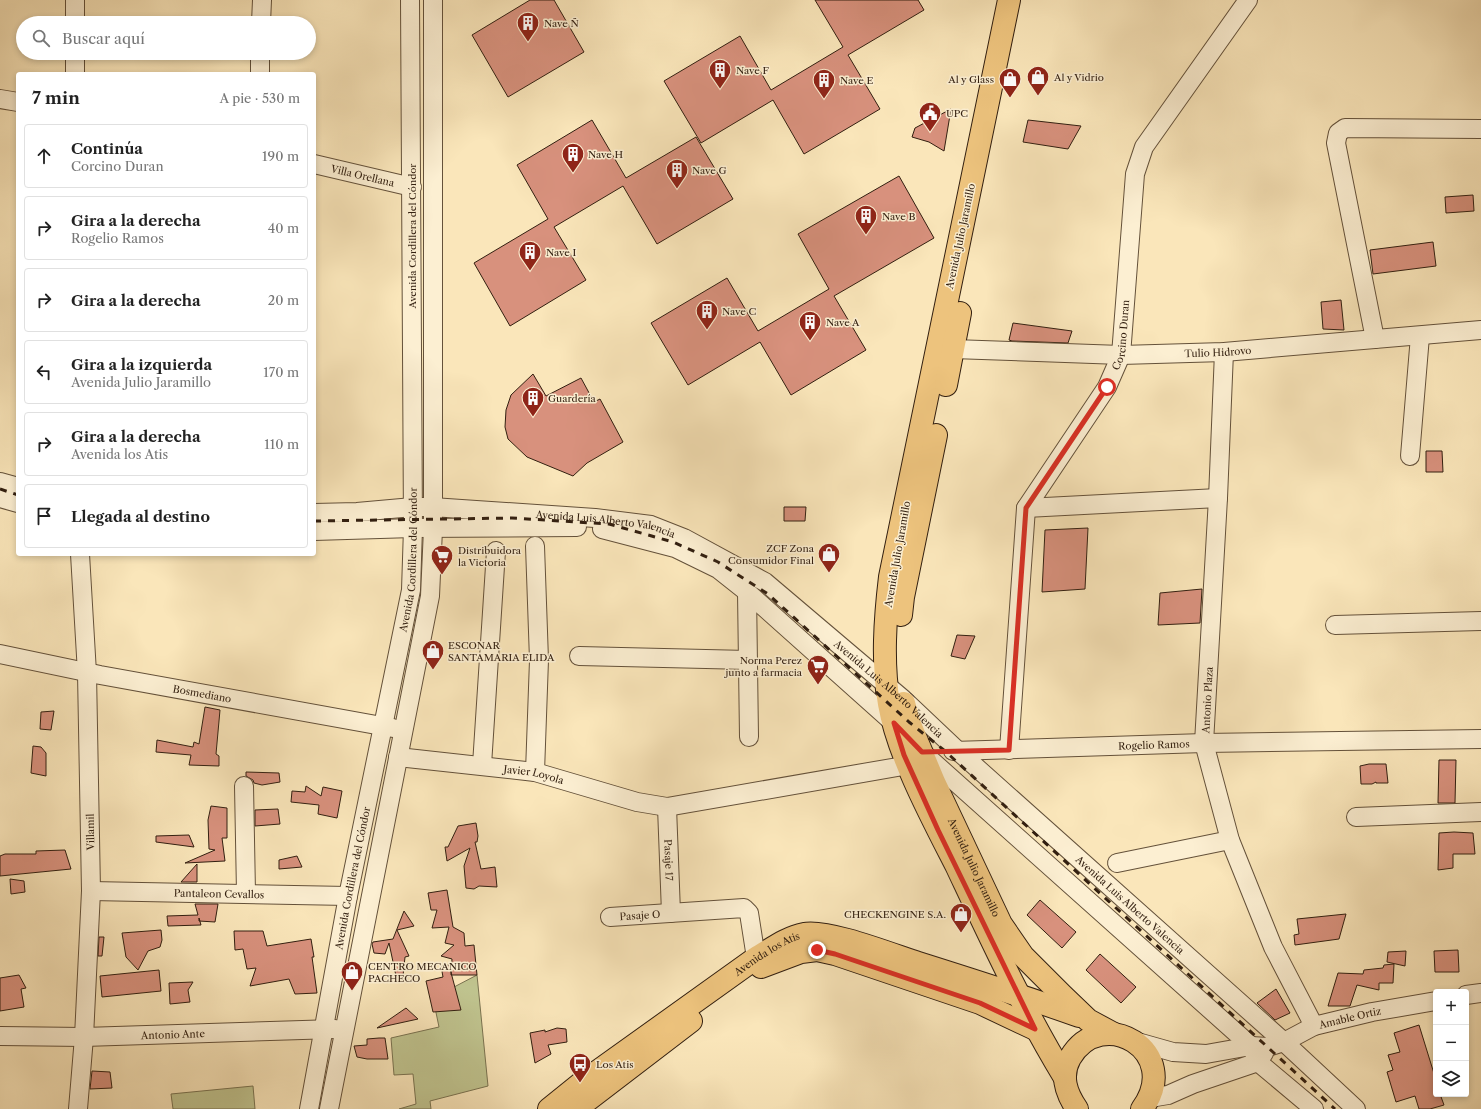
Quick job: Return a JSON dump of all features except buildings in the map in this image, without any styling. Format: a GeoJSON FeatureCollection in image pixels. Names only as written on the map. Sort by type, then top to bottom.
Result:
{"type":"FeatureCollection","features":[{"type":"Feature","properties":{"kind":"main road","name":"Avenida Julio Jaramillo"},"geometry":{"type":"LineString","coordinates":[[1008,0],[890,577],[885,618],[895,693],[909,722],[916,759],[938,830],[1035,1029],[1065,1078]]}},
{"type":"Feature","properties":{"kind":"main road","name":"Avenida Julio Jaramillo"},"geometry":{"type":"LineString","coordinates":[[1023,0],[903,596],[895,693],[889,704],[894,723],[916,759],[1001,924],[1023,956],[1088,1020],[1114,1034],[1134,1041]]}},
{"type":"Feature","properties":{"kind":"main road","name":"Avenida los Atis"},"geometry":{"type":"LineString","coordinates":[[549,1109],[580,1084],[756,958],[786,941],[804,934],[823,934],[1018,994],[1088,1020]]}},
{"type":"Feature","properties":{"kind":"main road","name":"Avenida los Atis"},"geometry":{"type":"LineString","coordinates":[[576,1109],[762,967],[801,952],[817,950],[835,954],[980,1003],[1035,1029]]}},
{"type":"Feature","properties":{"kind":"main road"},"geometry":{"type":"LineString","coordinates":[[1077,1109],[1068,1095],[1065,1078],[1067,1063],[1075,1050],[1086,1041],[1099,1035],[1114,1034]]}},
{"type":"Feature","properties":{"kind":"main road"},"geometry":{"type":"LineString","coordinates":[[1134,1041],[1146,1052],[1153,1066],[1154,1082],[1146,1103]]}},
{"type":"Feature","properties":{"kind":"street"},"geometry":{"type":"LineString","coordinates":[[75,0],[75,16]]}},
{"type":"Feature","properties":{"kind":"street"},"geometry":{"type":"LineString","coordinates":[[261,16],[262,0]]}},
{"type":"Feature","properties":{"kind":"street","name":"Avenida Cordillera del Cóndor"},"geometry":{"type":"LineString","coordinates":[[309,1109],[348,896],[411,590],[413,506],[410,0]]}},
{"type":"Feature","properties":{"kind":"street","name":"Avenida Cordillera del Cóndor"},"geometry":{"type":"LineString","coordinates":[[329,1109],[430,596],[433,529],[433,0]]}},
{"type":"Feature","properties":{"kind":"street","name":"Corcino Duran"},"geometry":{"type":"LineString","coordinates":[[1009,750],[1026,508],[1107,387],[1120,356],[1135,174],[1144,147],[1248,0]]}},
{"type":"Feature","properties":{"kind":"street"},"geometry":{"type":"LineString","coordinates":[[75,60],[75,72]]}},
{"type":"Feature","properties":{"kind":"street"},"geometry":{"type":"LineString","coordinates":[[260,60],[260,72]]}},
{"type":"Feature","properties":{"kind":"street"},"geometry":{"type":"LineString","coordinates":[[0,99],[16,102]]}},
{"type":"Feature","properties":{"kind":"street"},"geometry":{"type":"LineString","coordinates":[[1375,339],[1336,143],[1338,133],[1345,128],[1481,129]]}},
{"type":"Feature","properties":{"kind":"street","name":"Villa Orellana"},"geometry":{"type":"LineString","coordinates":[[316,164],[412,187]]}},
{"type":"Feature","properties":{"kind":"street","name":"Tulio Hidrovo"},"geometry":{"type":"LineString","coordinates":[[953,349],[1120,356],[1224,352],[1481,330]]}},
{"type":"Feature","properties":{"kind":"street"},"geometry":{"type":"LineString","coordinates":[[1410,456],[1420,336]]}},
{"type":"Feature","properties":{"kind":"street","name":"Antonio Plaza"},"geometry":{"type":"LineString","coordinates":[[1224,352],[1218,498],[1204,743],[1230,840],[1273,947],[1314,1026]]}},
{"type":"Feature","properties":{"kind":"street"},"geometry":{"type":"LineString","coordinates":[[0,482],[16,486]]}},
{"type":"Feature","properties":{"kind":"street"},"geometry":{"type":"LineString","coordinates":[[0,498],[16,502]]}},
{"type":"Feature","properties":{"kind":"street"},"geometry":{"type":"LineString","coordinates":[[1026,508],[1218,498]]}},
{"type":"Feature","properties":{"kind":"street","name":"Avenida Luis Alberto Valencia"},"geometry":{"type":"LineString","coordinates":[[316,513],[357,512],[413,506],[595,518],[651,525],[684,538],[765,582],[895,693],[958,751],[1266,1049],[1314,1109]]}},
{"type":"Feature","properties":{"kind":"street","name":"Avenida Luis Alberto Valencia"},"geometry":{"type":"LineString","coordinates":[[316,530],[594,527],[675,548],[718,569],[747,592],[894,723]]}},
{"type":"Feature","properties":{"kind":"street"},"geometry":{"type":"LineString","coordinates":[[535,546],[539,660],[535,772]]}},
{"type":"Feature","properties":{"kind":"street"},"geometry":{"type":"LineString","coordinates":[[482,765],[496,551]]}},
{"type":"Feature","properties":{"kind":"street","name":"Villamil"},"geometry":{"type":"LineString","coordinates":[[78,1109],[84,1037],[91,891],[88,673],[80,556]]}},
{"type":"Feature","properties":{"kind":"street"},"geometry":{"type":"LineString","coordinates":[[747,592],[749,738]]}},
{"type":"Feature","properties":{"kind":"street"},"geometry":{"type":"LineString","coordinates":[[1335,625],[1481,621]]}},
{"type":"Feature","properties":{"kind":"street","name":"Bosmediano"},"geometry":{"type":"LineString","coordinates":[[0,654],[88,673],[404,731]]}},
{"type":"Feature","properties":{"kind":"street"},"geometry":{"type":"LineString","coordinates":[[579,656],[748,660]]}},
{"type":"Feature","properties":{"kind":"street","name":"Rogelio Ramos"},"geometry":{"type":"LineString","coordinates":[[916,759],[958,751],[1204,743],[1481,739]]}},
{"type":"Feature","properties":{"kind":"street","name":"Javier Loyola"},"geometry":{"type":"LineString","coordinates":[[398,756],[535,772],[637,802],[667,807],[916,759]]}},
{"type":"Feature","properties":{"kind":"street","name":"Avenida Luis Alberto Valencia"},"geometry":{"type":"LineString","coordinates":[[916,759],[1266,1049],[1356,1109]]}},
{"type":"Feature","properties":{"kind":"street"},"geometry":{"type":"LineString","coordinates":[[244,786],[246,893]]}},
{"type":"Feature","properties":{"kind":"street","name":"Pasaje 17"},"geometry":{"type":"LineString","coordinates":[[667,807],[671,913]]}},
{"type":"Feature","properties":{"kind":"street"},"geometry":{"type":"LineString","coordinates":[[1356,817],[1481,812]]}},
{"type":"Feature","properties":{"kind":"street"},"geometry":{"type":"LineString","coordinates":[[1117,863],[1230,840]]}},
{"type":"Feature","properties":{"kind":"street","name":"Pantaleon Cevallos"},"geometry":{"type":"LineString","coordinates":[[91,891],[348,896]]}},
{"type":"Feature","properties":{"kind":"street","name":"Pasaje O"},"geometry":{"type":"LineString","coordinates":[[610,917],[744,908],[749,913],[756,958]]}},
{"type":"Feature","properties":{"kind":"street"},"geometry":{"type":"LineString","coordinates":[[1469,995],[1481,993]]}},
{"type":"Feature","properties":{"kind":"street","name":"Amable Ortiz"},"geometry":{"type":"LineString","coordinates":[[1146,1103],[1193,1084],[1314,1026],[1372,1012],[1433,1002]]}},
{"type":"Feature","properties":{"kind":"street","name":"Antonio Ante"},"geometry":{"type":"LineString","coordinates":[[0,1036],[84,1037],[324,1031],[346,1028]]}},
{"type":"Feature","properties":{"kind":"street","name":"Amable Ortiz"},"geometry":{"type":"LineString","coordinates":[[1134,1041],[1173,1052],[1206,1054],[1266,1049]]}},
{"type":"Feature","properties":{"kind":"green space"},"geometry":{"type":"Polygon","coordinates":[[[477,975],[488,1086],[430,1101],[431,1109],[399,1109],[416,1104],[413,1074],[394,1075],[391,1038],[439,1027],[433,998],[477,975]]]}},
{"type":"Feature","properties":{"kind":"green space"},"geometry":{"type":"Polygon","coordinates":[[[253,1086],[255,1109],[173,1109],[171,1094],[253,1086]]]}},
{"type":"Feature","properties":{"kind":"railway"},"geometry":{"type":"LineString","coordinates":[[0,489],[16,494]]}},
{"type":"Feature","properties":{"kind":"railway"},"geometry":{"type":"LineString","coordinates":[[316,521],[512,518],[609,524],[673,542],[718,562],[768,594],[909,722],[945,751],[1335,1109]]}},
{"type":"Feature","properties":{"kind":"place","name":"Nave Ñ"},"geometry":{"type":"Point","coordinates":[528,42]}},
{"type":"Feature","properties":{"kind":"place","name":"Nave F"},"geometry":{"type":"Point","coordinates":[720,90]}},
{"type":"Feature","properties":{"kind":"place","name":"Al y Vidrio"},"geometry":{"type":"Point","coordinates":[1038,96]}},
{"type":"Feature","properties":{"kind":"place","name":"Al y Glass"},"geometry":{"type":"Point","coordinates":[1010,98]}},
{"type":"Feature","properties":{"kind":"place","name":"Nave E"},"geometry":{"type":"Point","coordinates":[824,100]}},
{"type":"Feature","properties":{"kind":"place","name":"UPC"},"geometry":{"type":"Point","coordinates":[930,132]}},
{"type":"Feature","properties":{"kind":"place","name":"Nave H"},"geometry":{"type":"Point","coordinates":[573,174]}},
{"type":"Feature","properties":{"kind":"place","name":"Nave G"},"geometry":{"type":"Point","coordinates":[677,190]}},
{"type":"Feature","properties":{"kind":"place","name":"Nave B"},"geometry":{"type":"Point","coordinates":[866,236]}},
{"type":"Feature","properties":{"kind":"place","name":"Nave I"},"geometry":{"type":"Point","coordinates":[530,272]}},
{"type":"Feature","properties":{"kind":"place","name":"Nave C"},"geometry":{"type":"Point","coordinates":[707,330]}},
{"type":"Feature","properties":{"kind":"place","name":"Nave A"},"geometry":{"type":"Point","coordinates":[810,342]}},
{"type":"Feature","properties":{"kind":"place","name":"Guardería"},"geometry":{"type":"Point","coordinates":[533,418]}},
{"type":"Feature","properties":{"kind":"place","name":"ZCF Zona Consumidor Final"},"geometry":{"type":"Point","coordinates":[829,574]}},
{"type":"Feature","properties":{"kind":"place","name":"Distribuidora la Victoria"},"geometry":{"type":"Point","coordinates":[442,576]}},
{"type":"Feature","properties":{"kind":"place","name":"ESCONAR SANTAMARIA ELIDA"},"geometry":{"type":"Point","coordinates":[433,670]}},
{"type":"Feature","properties":{"kind":"place","name":"Norma Perez junto a farmacia"},"geometry":{"type":"Point","coordinates":[818,686]}},
{"type":"Feature","properties":{"kind":"place","name":"CHECKENGINE S.A."},"geometry":{"type":"Point","coordinates":[961,934]}},
{"type":"Feature","properties":{"kind":"place","name":"CENTRO MECANICO PACHECO"},"geometry":{"type":"Point","coordinates":[352,992]}},
{"type":"Feature","properties":{"kind":"place","name":"Los Atis"},"geometry":{"type":"Point","coordinates":[580,1084]}},
{"type":"Feature","properties":{"kind":"route"},"geometry":{"type":"LineString","coordinates":[[817,950],[835,954],[980,1003],[1035,1029],[938,830],[904,755],[894,723],[922,752],[1009,750],[1026,508],[1107,387]]}}]}
